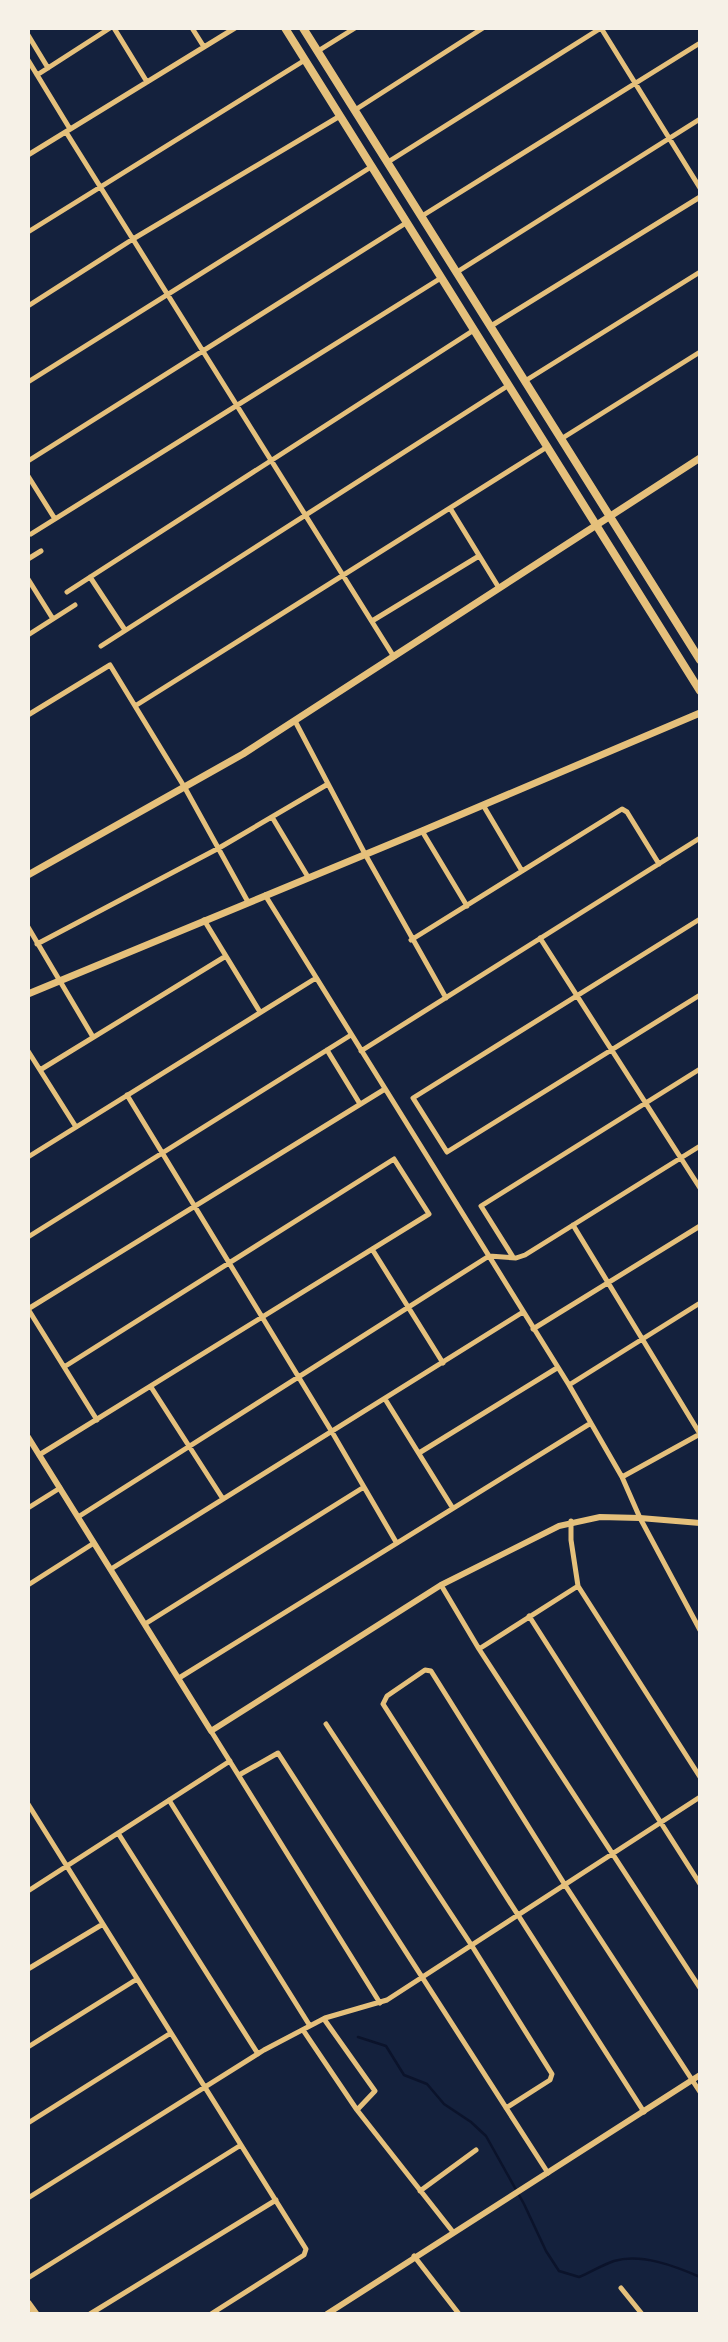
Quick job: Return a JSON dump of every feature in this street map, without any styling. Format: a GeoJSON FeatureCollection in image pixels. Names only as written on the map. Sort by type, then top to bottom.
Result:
{"type":"FeatureCollection","features":[{"type":"Feature","properties":{"kind":"main road"},"geometry":{"type":"LineString","coordinates":[[285,28],[700,691]]}},
{"type":"Feature","properties":{"kind":"main road"},"geometry":{"type":"LineString","coordinates":[[303,28],[700,660]]}},
{"type":"Feature","properties":{"kind":"main road"},"geometry":{"type":"LineString","coordinates":[[28,875],[185,788],[295,721],[700,458]]}},
{"type":"Feature","properties":{"kind":"main road"},"geometry":{"type":"LineString","coordinates":[[28,994],[700,713]]}},
{"type":"Feature","properties":{"kind":"main road"},"geometry":{"type":"LineString","coordinates":[[28,2303],[36,2314]]}},
{"type":"Feature","properties":{"kind":"street"},"geometry":{"type":"LineString","coordinates":[[37,75],[102,30],[112,28],[147,82]]}},
{"type":"Feature","properties":{"kind":"street"},"geometry":{"type":"LineString","coordinates":[[192,28],[204,47]]}},
{"type":"Feature","properties":{"kind":"street"},"geometry":{"type":"LineString","coordinates":[[28,155],[235,28]]}},
{"type":"Feature","properties":{"kind":"street"},"geometry":{"type":"LineString","coordinates":[[318,51],[355,28]]}},
{"type":"Feature","properties":{"kind":"street"},"geometry":{"type":"LineString","coordinates":[[355,110],[483,28]]}},
{"type":"Feature","properties":{"kind":"street"},"geometry":{"type":"LineString","coordinates":[[388,162],[601,28],[700,188]]}},
{"type":"Feature","properties":{"kind":"street"},"geometry":{"type":"LineString","coordinates":[[28,35],[48,68]]}},
{"type":"Feature","properties":{"kind":"street"},"geometry":{"type":"LineString","coordinates":[[422,216],[700,43]]}},
{"type":"Feature","properties":{"kind":"street"},"geometry":{"type":"LineString","coordinates":[[28,60],[83,160],[394,657]]}},
{"type":"Feature","properties":{"kind":"street"},"geometry":{"type":"LineString","coordinates":[[28,232],[305,60]]}},
{"type":"Feature","properties":{"kind":"street"},"geometry":{"type":"LineString","coordinates":[[28,306],[133,239],[340,116]]}},
{"type":"Feature","properties":{"kind":"street"},"geometry":{"type":"LineString","coordinates":[[457,272],[700,119]]}},
{"type":"Feature","properties":{"kind":"street"},"geometry":{"type":"LineString","coordinates":[[28,382],[371,167]]}},
{"type":"Feature","properties":{"kind":"street"},"geometry":{"type":"LineString","coordinates":[[491,326],[700,197]]}},
{"type":"Feature","properties":{"kind":"street"},"geometry":{"type":"LineString","coordinates":[[28,461],[406,223]]}},
{"type":"Feature","properties":{"kind":"street"},"geometry":{"type":"LineString","coordinates":[[525,381],[700,272]]}},
{"type":"Feature","properties":{"kind":"street"},"geometry":{"type":"LineString","coordinates":[[31,534],[441,278]]}},
{"type":"Feature","properties":{"kind":"street"},"geometry":{"type":"LineString","coordinates":[[67,592],[474,330]]}},
{"type":"Feature","properties":{"kind":"street"},"geometry":{"type":"LineString","coordinates":[[561,439],[700,352]]}},
{"type":"Feature","properties":{"kind":"street"},"geometry":{"type":"LineString","coordinates":[[101,646],[509,385]]}},
{"type":"Feature","properties":{"kind":"street"},"geometry":{"type":"LineString","coordinates":[[135,706],[547,447]]}},
{"type":"Feature","properties":{"kind":"street"},"geometry":{"type":"LineString","coordinates":[[28,476],[55,519]]}},
{"type":"Feature","properties":{"kind":"street"},"geometry":{"type":"LineString","coordinates":[[450,508],[499,588]]}},
{"type":"Feature","properties":{"kind":"street"},"geometry":{"type":"LineString","coordinates":[[28,559],[41,551]]}},
{"type":"Feature","properties":{"kind":"street"},"geometry":{"type":"LineString","coordinates":[[372,621],[480,556]]}},
{"type":"Feature","properties":{"kind":"street"},"geometry":{"type":"LineString","coordinates":[[90,577],[125,630]]}},
{"type":"Feature","properties":{"kind":"street"},"geometry":{"type":"LineString","coordinates":[[28,579],[53,619]]}},
{"type":"Feature","properties":{"kind":"street"},"geometry":{"type":"LineString","coordinates":[[28,635],[75,605]]}},
{"type":"Feature","properties":{"kind":"street"},"geometry":{"type":"LineString","coordinates":[[28,715],[110,665],[185,788],[248,902]]}},
{"type":"Feature","properties":{"kind":"street"},"geometry":{"type":"LineString","coordinates":[[295,721],[411,940],[446,998]]}},
{"type":"Feature","properties":{"kind":"street"},"geometry":{"type":"LineString","coordinates":[[37,944],[219,848],[328,784]]}},
{"type":"Feature","properties":{"kind":"street"},"geometry":{"type":"LineString","coordinates":[[483,805],[522,871]]}},
{"type":"Feature","properties":{"kind":"street"},"geometry":{"type":"LineString","coordinates":[[411,940],[622,809],[626,811],[659,864]]}},
{"type":"Feature","properties":{"kind":"street"},"geometry":{"type":"LineString","coordinates":[[272,817],[308,877]]}},
{"type":"Feature","properties":{"kind":"street"},"geometry":{"type":"LineString","coordinates":[[422,831],[467,906]]}},
{"type":"Feature","properties":{"kind":"street"},"geometry":{"type":"LineString","coordinates":[[361,1051],[700,838]]}},
{"type":"Feature","properties":{"kind":"street"},"geometry":{"type":"LineString","coordinates":[[265,895],[569,1385],[622,1476],[640,1518],[700,1630]]}},
{"type":"Feature","properties":{"kind":"street"},"geometry":{"type":"LineString","coordinates":[[700,919],[413,1098],[447,1152],[700,995]]}},
{"type":"Feature","properties":{"kind":"street"},"geometry":{"type":"LineString","coordinates":[[204,920],[260,1013]]}},
{"type":"Feature","properties":{"kind":"street"},"geometry":{"type":"LineString","coordinates":[[28,927],[93,1037]]}},
{"type":"Feature","properties":{"kind":"street"},"geometry":{"type":"LineString","coordinates":[[540,938],[700,1188]]}},
{"type":"Feature","properties":{"kind":"street"},"geometry":{"type":"LineString","coordinates":[[40,1070],[226,956]]}},
{"type":"Feature","properties":{"kind":"street"},"geometry":{"type":"LineString","coordinates":[[28,1157],[316,978]]}},
{"type":"Feature","properties":{"kind":"street"},"geometry":{"type":"LineString","coordinates":[[28,1237],[351,1035]]}},
{"type":"Feature","properties":{"kind":"street"},"geometry":{"type":"LineString","coordinates":[[327,1050],[360,1104]]}},
{"type":"Feature","properties":{"kind":"street"},"geometry":{"type":"LineString","coordinates":[[28,1051],[76,1127]]}},
{"type":"Feature","properties":{"kind":"street"},"geometry":{"type":"LineString","coordinates":[[513,1257],[481,1206],[700,1069]]}},
{"type":"Feature","properties":{"kind":"street"},"geometry":{"type":"LineString","coordinates":[[97,1420],[28,1309],[385,1089]]}},
{"type":"Feature","properties":{"kind":"street"},"geometry":{"type":"LineString","coordinates":[[127,1095],[396,1542]]}},
{"type":"Feature","properties":{"kind":"street"},"geometry":{"type":"LineString","coordinates":[[78,1517],[489,1256],[525,1255],[700,1146]]}},
{"type":"Feature","properties":{"kind":"street"},"geometry":{"type":"LineString","coordinates":[[39,1455],[429,1214],[394,1159],[64,1367]]}},
{"type":"Feature","properties":{"kind":"street"},"geometry":{"type":"LineString","coordinates":[[573,1225],[700,1434],[622,1476]]}},
{"type":"Feature","properties":{"kind":"street"},"geometry":{"type":"LineString","coordinates":[[533,1329],[700,1226]]}},
{"type":"Feature","properties":{"kind":"street"},"geometry":{"type":"LineString","coordinates":[[372,1249],[443,1363]]}},
{"type":"Feature","properties":{"kind":"street"},"geometry":{"type":"LineString","coordinates":[[569,1385],[700,1303]]}},
{"type":"Feature","properties":{"kind":"street"},"geometry":{"type":"LineString","coordinates":[[111,1569],[523,1312]]}},
{"type":"Feature","properties":{"kind":"street"},"geometry":{"type":"LineString","coordinates":[[419,1453],[557,1368]]}},
{"type":"Feature","properties":{"kind":"street"},"geometry":{"type":"LineString","coordinates":[[151,1387],[223,1499]]}},
{"type":"Feature","properties":{"kind":"street"},"geometry":{"type":"LineString","coordinates":[[385,1399],[452,1507]]}},
{"type":"Feature","properties":{"kind":"street"},"geometry":{"type":"LineString","coordinates":[[179,1678],[591,1423]]}},
{"type":"Feature","properties":{"kind":"street"},"geometry":{"type":"LineString","coordinates":[[28,1437],[380,2003]]}},
{"type":"Feature","properties":{"kind":"street"},"geometry":{"type":"LineString","coordinates":[[145,1624],[364,1487]]}},
{"type":"Feature","properties":{"kind":"street"},"geometry":{"type":"LineString","coordinates":[[28,1508],[60,1488]]}},
{"type":"Feature","properties":{"kind":"street"},"geometry":{"type":"LineString","coordinates":[[212,1731],[441,1585],[546,1531],[572,1521],[600,1517],[700,1523]]}},
{"type":"Feature","properties":{"kind":"street"},"geometry":{"type":"LineString","coordinates":[[572,1521],[572,1551],[578,1586],[700,1777]]}},
{"type":"Feature","properties":{"kind":"street"},"geometry":{"type":"LineString","coordinates":[[28,1585],[94,1543]]}},
{"type":"Feature","properties":{"kind":"street"},"geometry":{"type":"LineString","coordinates":[[441,1585],[479,1648],[700,1987]]}},
{"type":"Feature","properties":{"kind":"street"},"geometry":{"type":"LineString","coordinates":[[479,1648],[578,1586]]}},
{"type":"Feature","properties":{"kind":"street"},"geometry":{"type":"LineString","coordinates":[[529,1616],[700,1884]]}},
{"type":"Feature","properties":{"kind":"street"},"geometry":{"type":"LineString","coordinates":[[644,2112],[383,1704],[383,1700],[425,1670],[430,1671],[700,2092]]}},
{"type":"Feature","properties":{"kind":"street"},"geometry":{"type":"LineString","coordinates":[[326,1724],[472,1946],[552,2074],[550,2080],[506,2108]]}},
{"type":"Feature","properties":{"kind":"street"},"geometry":{"type":"LineString","coordinates":[[239,1775],[278,1753],[548,2173]]}},
{"type":"Feature","properties":{"kind":"street"},"geometry":{"type":"LineString","coordinates":[[28,1891],[230,1761]]}},
{"type":"Feature","properties":{"kind":"street"},"geometry":{"type":"LineString","coordinates":[[28,2198],[258,2054],[324,2018],[380,2003],[422,1979],[700,1797]]}},
{"type":"Feature","properties":{"kind":"street"},"geometry":{"type":"LineString","coordinates":[[169,1800],[310,2026]]}},
{"type":"Feature","properties":{"kind":"street"},"geometry":{"type":"LineString","coordinates":[[28,1804],[305,2247],[305,2253],[211,2314]]}},
{"type":"Feature","properties":{"kind":"street"},"geometry":{"type":"LineString","coordinates":[[118,1833],[258,2054]]}},
{"type":"Feature","properties":{"kind":"street"},"geometry":{"type":"LineString","coordinates":[[28,1969],[103,1923]]}},
{"type":"Feature","properties":{"kind":"street"},"geometry":{"type":"LineString","coordinates":[[28,2047],[137,1979]]}},
{"type":"Feature","properties":{"kind":"street"},"geometry":{"type":"LineString","coordinates":[[324,2018],[375,2091],[357,2110]]}},
{"type":"Feature","properties":{"kind":"street"},"geometry":{"type":"LineString","coordinates":[[303,2030],[357,2110],[453,2232]]}},
{"type":"Feature","properties":{"kind":"street"},"geometry":{"type":"LineString","coordinates":[[28,2123],[171,2033]]}},
{"type":"Feature","properties":{"kind":"street"},"geometry":{"type":"LineString","coordinates":[[327,2314],[700,2075]]}},
{"type":"Feature","properties":{"kind":"street"},"geometry":{"type":"LineString","coordinates":[[28,2278],[242,2145]]}},
{"type":"Feature","properties":{"kind":"street"},"geometry":{"type":"LineString","coordinates":[[420,2191],[476,2150]]}},
{"type":"Feature","properties":{"kind":"street"},"geometry":{"type":"LineString","coordinates":[[90,2314],[276,2200]]}},
{"type":"Feature","properties":{"kind":"street"},"geometry":{"type":"LineString","coordinates":[[414,2256],[459,2314]]}},
{"type":"Feature","properties":{"kind":"street"},"geometry":{"type":"LineString","coordinates":[[621,2288],[642,2314]]}},
{"type":"Feature","properties":{"kind":"waterway"},"geometry":{"type":"LineString","coordinates":[[358,2037],[386,2046],[404,2075],[427,2084],[444,2104],[486,2136],[559,2271],[579,2277],[614,2261],[635,2259],[669,2265],[700,2277]]}}]}
